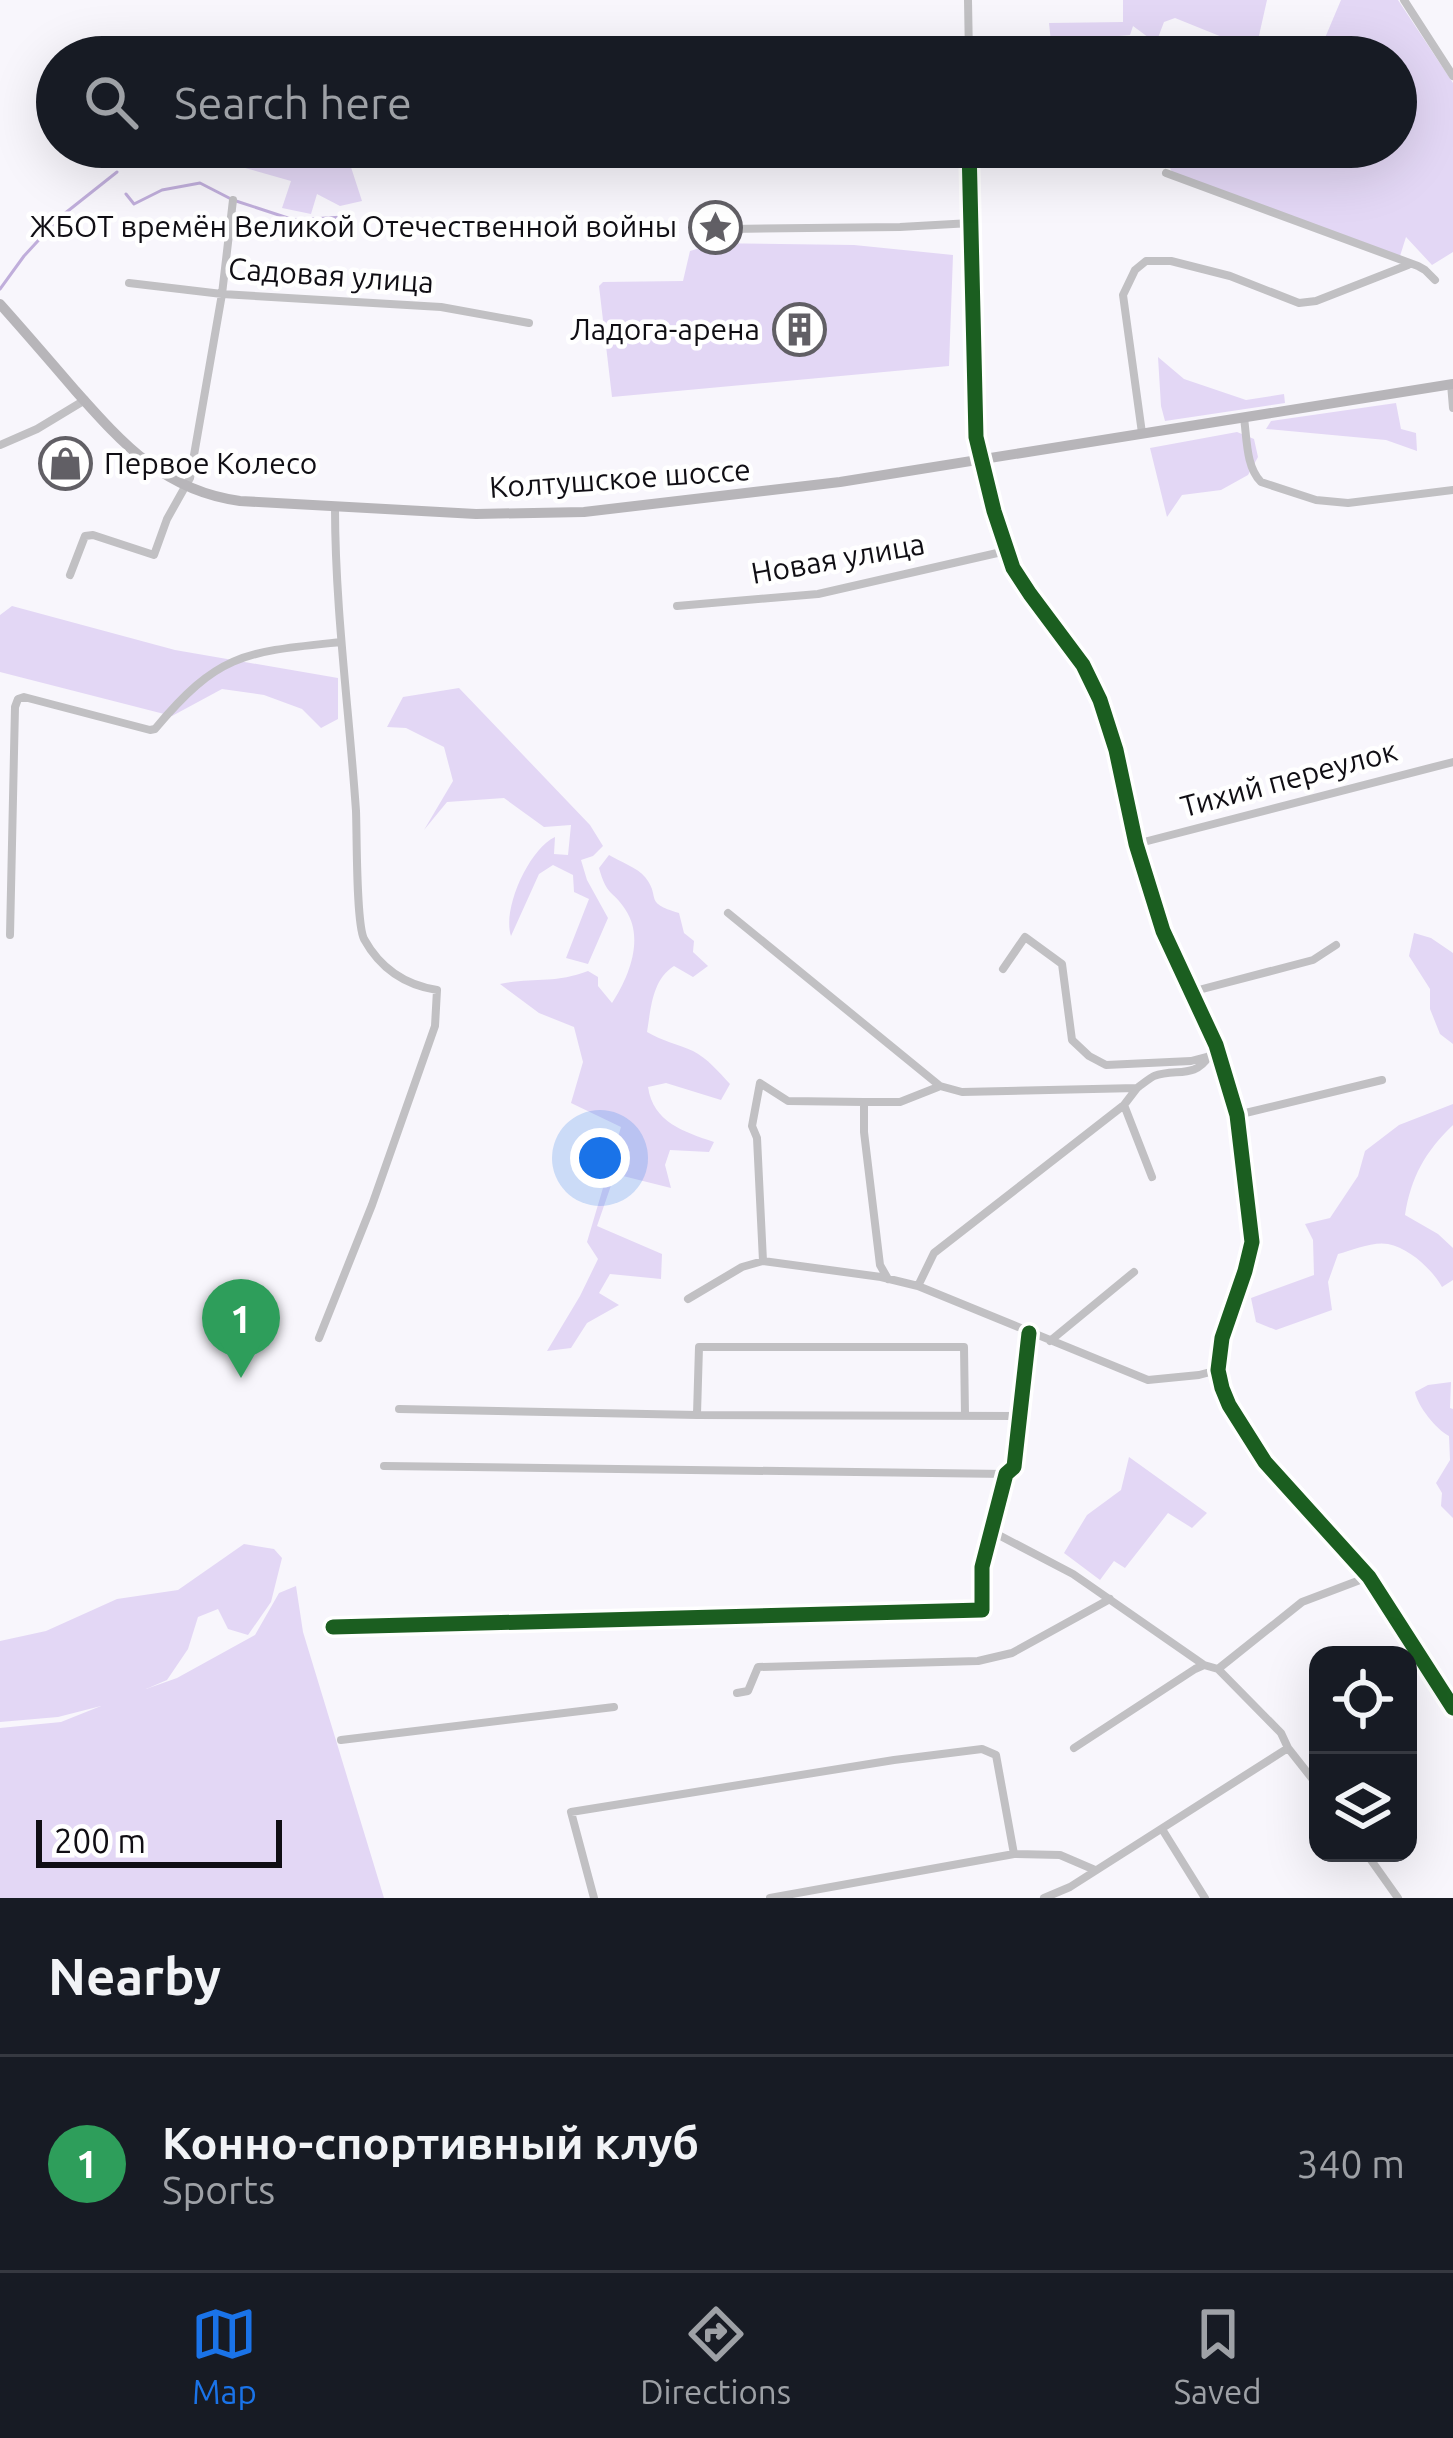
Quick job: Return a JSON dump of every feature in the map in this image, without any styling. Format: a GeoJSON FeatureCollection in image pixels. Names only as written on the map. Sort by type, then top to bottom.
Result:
{"type":"FeatureCollection","features":[{"type":"Feature","properties":{"kind":"main road","name":"Колтушское шоссе"},"geometry":{"type":"LineString","coordinates":[[0,304],[141,459],[185,486],[240,501],[335,507],[549,515],[759,493],[1452,384]]}},
{"type":"Feature","properties":{"kind":"street"},"geometry":{"type":"LineString","coordinates":[[968,0],[969,36]]}},
{"type":"Feature","properties":{"kind":"street"},"geometry":{"type":"LineString","coordinates":[[1404,0],[1453,76]]}},
{"type":"Feature","properties":{"kind":"street"},"geometry":{"type":"LineString","coordinates":[[969,168],[976,437],[1006,551],[1030,594],[1093,682],[1116,750],[1136,844],[1163,931],[1216,1045],[1237,1115],[1252,1242],[1222,1338],[1218,1370],[1228,1406],[1253,1446],[1369,1577],[1453,1708]]}},
{"type":"Feature","properties":{"kind":"street"},"geometry":{"type":"LineString","coordinates":[[1166,173],[1426,270],[1435,280]]}},
{"type":"Feature","properties":{"kind":"street"},"geometry":{"type":"LineString","coordinates":[[70,575],[85,536],[154,555],[166,520],[190,478],[233,200]]}},
{"type":"Feature","properties":{"kind":"street"},"geometry":{"type":"LineString","coordinates":[[730,229],[970,223]]}},
{"type":"Feature","properties":{"kind":"street"},"geometry":{"type":"LineString","coordinates":[[1142,433],[1123,295],[1135,270],[1146,261],[1171,261],[1230,276],[1299,303],[1316,301],[1408,265]]}},
{"type":"Feature","properties":{"kind":"street","name":"Садовая улица"},"geometry":{"type":"LineString","coordinates":[[129,283],[222,294],[441,307],[529,323]]}},
{"type":"Feature","properties":{"kind":"street"},"geometry":{"type":"LineString","coordinates":[[1452,384],[1453,407]]}},
{"type":"Feature","properties":{"kind":"street"},"geometry":{"type":"LineString","coordinates":[[0,445],[85,400]]}},
{"type":"Feature","properties":{"kind":"street"},"geometry":{"type":"LineString","coordinates":[[1244,418],[1251,467],[1266,484],[1316,500],[1348,503],[1453,490]]}},
{"type":"Feature","properties":{"kind":"street"},"geometry":{"type":"LineString","coordinates":[[319,1338],[435,1026],[437,989],[400,978],[362,935],[335,569],[335,507]]}},
{"type":"Feature","properties":{"kind":"street","name":"Новая улица"},"geometry":{"type":"LineString","coordinates":[[677,606],[818,594],[1006,551]]}},
{"type":"Feature","properties":{"kind":"street"},"geometry":{"type":"LineString","coordinates":[[10,935],[15,707],[19,699],[150,730],[198,682],[234,659],[341,642]]}},
{"type":"Feature","properties":{"kind":"street","name":"Тихий переулок"},"geometry":{"type":"LineString","coordinates":[[1136,844],[1453,762]]}},
{"type":"Feature","properties":{"kind":"street"},"geometry":{"type":"LineString","coordinates":[[728,913],[940,1086],[962,1092],[1137,1088]]}},
{"type":"Feature","properties":{"kind":"street"},"geometry":{"type":"LineString","coordinates":[[1003,969],[1025,937],[1062,964],[1072,1040],[1106,1065],[1210,1056]]}},
{"type":"Feature","properties":{"kind":"street"},"geometry":{"type":"LineString","coordinates":[[1191,992],[1312,960],[1336,945]]}},
{"type":"Feature","properties":{"kind":"street"},"geometry":{"type":"LineString","coordinates":[[918,1286],[934,1253],[1124,1105],[1137,1088],[1153,1076],[1194,1071],[1216,1045]]}},
{"type":"Feature","properties":{"kind":"street"},"geometry":{"type":"LineString","coordinates":[[1237,1115],[1382,1080]]}},
{"type":"Feature","properties":{"kind":"street"},"geometry":{"type":"LineString","coordinates":[[764,1261],[757,1138],[752,1126],[760,1083],[788,1100],[864,1102],[899,1102],[940,1086]]}},
{"type":"Feature","properties":{"kind":"street"},"geometry":{"type":"LineString","coordinates":[[864,1102],[880,1265],[888,1279]]}},
{"type":"Feature","properties":{"kind":"street"},"geometry":{"type":"LineString","coordinates":[[1124,1105],[1152,1177]]}},
{"type":"Feature","properties":{"kind":"street"},"geometry":{"type":"LineString","coordinates":[[688,1299],[742,1267],[764,1261],[918,1286],[1148,1380],[1218,1370]]}},
{"type":"Feature","properties":{"kind":"street"},"geometry":{"type":"LineString","coordinates":[[1050,1341],[1134,1272]]}},
{"type":"Feature","properties":{"kind":"street"},"geometry":{"type":"LineString","coordinates":[[333,1627],[982,1610],[982,1567],[1006,1474],[1014,1467],[1029,1334]]}},
{"type":"Feature","properties":{"kind":"street"},"geometry":{"type":"LineString","coordinates":[[697,1414],[699,1347],[964,1347],[964,1415]]}},
{"type":"Feature","properties":{"kind":"street"},"geometry":{"type":"LineString","coordinates":[[399,1408],[1019,1416]]}},
{"type":"Feature","properties":{"kind":"street"},"geometry":{"type":"LineString","coordinates":[[384,1466],[1006,1474]]}},
{"type":"Feature","properties":{"kind":"street"},"geometry":{"type":"LineString","coordinates":[[991,1531],[1073,1574],[1204,1665],[1218,1669],[1281,1732],[1309,1775]]}},
{"type":"Feature","properties":{"kind":"street"},"geometry":{"type":"LineString","coordinates":[[1218,1669],[1302,1602],[1369,1577]]}},
{"type":"Feature","properties":{"kind":"street"},"geometry":{"type":"LineString","coordinates":[[737,1693],[748,1691],[758,1667],[978,1661],[1012,1653],[1110,1599]]}},
{"type":"Feature","properties":{"kind":"street"},"geometry":{"type":"LineString","coordinates":[[1074,1748],[1204,1665]]}},
{"type":"Feature","properties":{"kind":"street"},"geometry":{"type":"LineString","coordinates":[[341,1740],[614,1706]]}},
{"type":"Feature","properties":{"kind":"street"},"geometry":{"type":"LineString","coordinates":[[1044,1898],[1070,1887],[1288,1748]]}},
{"type":"Feature","properties":{"kind":"street"},"geometry":{"type":"LineString","coordinates":[[594,1898],[571,1812],[982,1749],[996,1755],[1014,1854]]}},
{"type":"Feature","properties":{"kind":"street"},"geometry":{"type":"LineString","coordinates":[[1162,1829],[1205,1898]]}},
{"type":"Feature","properties":{"kind":"street"},"geometry":{"type":"LineString","coordinates":[[770,1898],[1014,1854],[1060,1855],[1095,1870]]}},
{"type":"Feature","properties":{"kind":"street"},"geometry":{"type":"LineString","coordinates":[[1372,1862],[1398,1898]]}},
{"type":"Feature","properties":{"kind":"shaded area"},"geometry":{"type":"Polygon","coordinates":[[[1123,0],[1267,0],[1259,36],[1220,36],[1175,18],[1164,22],[1159,36],[1147,36],[1133,26],[1130,35],[1050,36],[1049,23],[1123,22],[1123,0]]]}},
{"type":"Feature","properties":{"kind":"shaded area"},"geometry":{"type":"Polygon","coordinates":[[[1341,0],[1398,0],[1453,83],[1453,252],[1432,265],[1406,237],[1400,256],[1170,168],[1417,168],[1417,36],[1326,36],[1341,0]]]}},
{"type":"Feature","properties":{"kind":"shaded area"},"geometry":{"type":"Polygon","coordinates":[[[245,168],[351,168],[362,201],[340,206],[317,194],[311,214],[282,208],[291,181],[245,168]]]}},
{"type":"Feature","properties":{"kind":"shaded area"},"geometry":{"type":"Polygon","coordinates":[[[701,243],[854,245],[953,255],[949,366],[612,397],[599,286],[603,282],[683,281],[690,251],[701,243]]]}},
{"type":"Feature","properties":{"kind":"shaded area"},"geometry":{"type":"Polygon","coordinates":[[[1158,357],[1184,379],[1246,400],[1284,394],[1285,403],[1165,421],[1158,357]]]}},
{"type":"Feature","properties":{"kind":"shaded area"},"geometry":{"type":"Polygon","coordinates":[[[1396,403],[1401,429],[1416,433],[1417,451],[1386,440],[1266,429],[1271,421],[1396,403]]]}},
{"type":"Feature","properties":{"kind":"shaded area"},"geometry":{"type":"Polygon","coordinates":[[[1237,432],[1254,439],[1258,457],[1248,475],[1221,490],[1182,495],[1167,517],[1150,448],[1237,432]]]}},
{"type":"Feature","properties":{"kind":"shaded area"},"geometry":{"type":"Polygon","coordinates":[[[12,606],[175,650],[338,678],[338,719],[321,728],[302,709],[264,695],[222,689],[172,716],[0,672],[0,615],[12,606]]]}},
{"type":"Feature","properties":{"kind":"shaded area"},"geometry":{"type":"Polygon","coordinates":[[[459,688],[590,825],[603,846],[581,860],[608,918],[588,964],[566,958],[589,899],[574,892],[573,875],[553,865],[539,874],[511,936],[509,924],[527,866],[555,837],[554,854],[568,855],[571,825],[544,827],[504,798],[447,802],[424,830],[453,781],[444,747],[406,728],[387,727],[403,697],[459,688]]]}},
{"type":"Feature","properties":{"kind":"shaded area"},"geometry":{"type":"Polygon","coordinates":[[[609,855],[642,874],[656,902],[679,913],[684,933],[694,941],[693,952],[708,966],[693,977],[674,966],[667,972],[654,995],[647,1032],[698,1054],[730,1084],[721,1100],[666,1083],[648,1087],[663,1117],[714,1142],[709,1152],[670,1150],[665,1165],[671,1188],[615,1174],[597,1226],[662,1254],[661,1279],[610,1274],[599,1293],[619,1305],[587,1323],[571,1348],[547,1351],[598,1259],[587,1242],[621,1127],[571,1103],[583,1062],[574,1027],[539,1013],[500,984],[588,971],[598,977],[598,986],[612,1003],[629,969],[634,932],[599,868],[609,855]]]}},
{"type":"Feature","properties":{"kind":"shaded area"},"geometry":{"type":"Polygon","coordinates":[[[1414,933],[1453,953],[1453,1044],[1440,1034],[1430,1009],[1430,989],[1409,956],[1414,933]]]}},
{"type":"Feature","properties":{"kind":"shaded area"},"geometry":{"type":"Polygon","coordinates":[[[1453,1104],[1453,1125],[1421,1166],[1405,1215],[1453,1248],[1453,1280],[1442,1287],[1404,1250],[1388,1244],[1370,1245],[1338,1254],[1328,1282],[1332,1310],[1276,1330],[1256,1322],[1251,1298],[1314,1275],[1313,1240],[1305,1224],[1330,1218],[1358,1176],[1365,1151],[1399,1125],[1453,1104]]]}},
{"type":"Feature","properties":{"kind":"shaded area"},"geometry":{"type":"Polygon","coordinates":[[[1451,1382],[1453,1518],[1441,1506],[1442,1493],[1436,1483],[1450,1460],[1449,1436],[1428,1417],[1415,1392],[1451,1382]]]}},
{"type":"Feature","properties":{"kind":"shaded area"},"geometry":{"type":"Polygon","coordinates":[[[1129,1457],[1207,1513],[1192,1528],[1168,1513],[1125,1568],[1114,1561],[1100,1580],[1064,1553],[1087,1515],[1121,1490],[1129,1457]]]}},
{"type":"Feature","properties":{"kind":"shaded area"},"geometry":{"type":"Polygon","coordinates":[[[244,1544],[274,1549],[282,1558],[271,1602],[248,1635],[228,1629],[218,1609],[198,1617],[188,1649],[167,1680],[146,1689],[177,1678],[255,1635],[279,1593],[296,1586],[303,1632],[384,1898],[0,1898],[0,1728],[61,1722],[101,1706],[58,1717],[0,1722],[0,1641],[46,1631],[117,1599],[178,1590],[244,1544]]]}},
{"type":"Feature","properties":{"kind":"waterway"},"geometry":{"type":"LineString","coordinates":[[0,289],[59,218],[117,172]]}},
{"type":"Feature","properties":{"kind":"waterway"},"geometry":{"type":"LineString","coordinates":[[126,194],[134,204],[162,190],[200,183],[233,200],[294,220],[343,217]]}},
{"type":"Feature","properties":{"kind":"cycle path"},"geometry":{"type":"LineString","coordinates":[[970,168],[976,437],[994,511],[1013,568],[1083,665],[1100,700],[1163,931],[1216,1045],[1237,1115],[1252,1242],[1222,1338],[1218,1370],[1222,1388],[1265,1462],[1369,1577],[1453,1708]]}},
{"type":"Feature","properties":{"kind":"cycle path"},"geometry":{"type":"LineString","coordinates":[[333,1627],[982,1610],[982,1567],[1006,1474],[1014,1467],[1029,1333]]}},
{"type":"Feature","properties":{"kind":"place","name":"ЖБОТ времён Великой Отечественной войны"},"geometry":{"type":"Point","coordinates":[716,227]}},
{"type":"Feature","properties":{"kind":"place","name":"Ладога-арена"},"geometry":{"type":"Point","coordinates":[799,330]}},
{"type":"Feature","properties":{"kind":"place","name":"Первое Колесо"},"geometry":{"type":"Point","coordinates":[65,464]}},
{"type":"Feature","properties":{"kind":"place","name":"Конно-спортивный клуб"},"geometry":{"type":"Point","coordinates":[241,1378]}}]}
